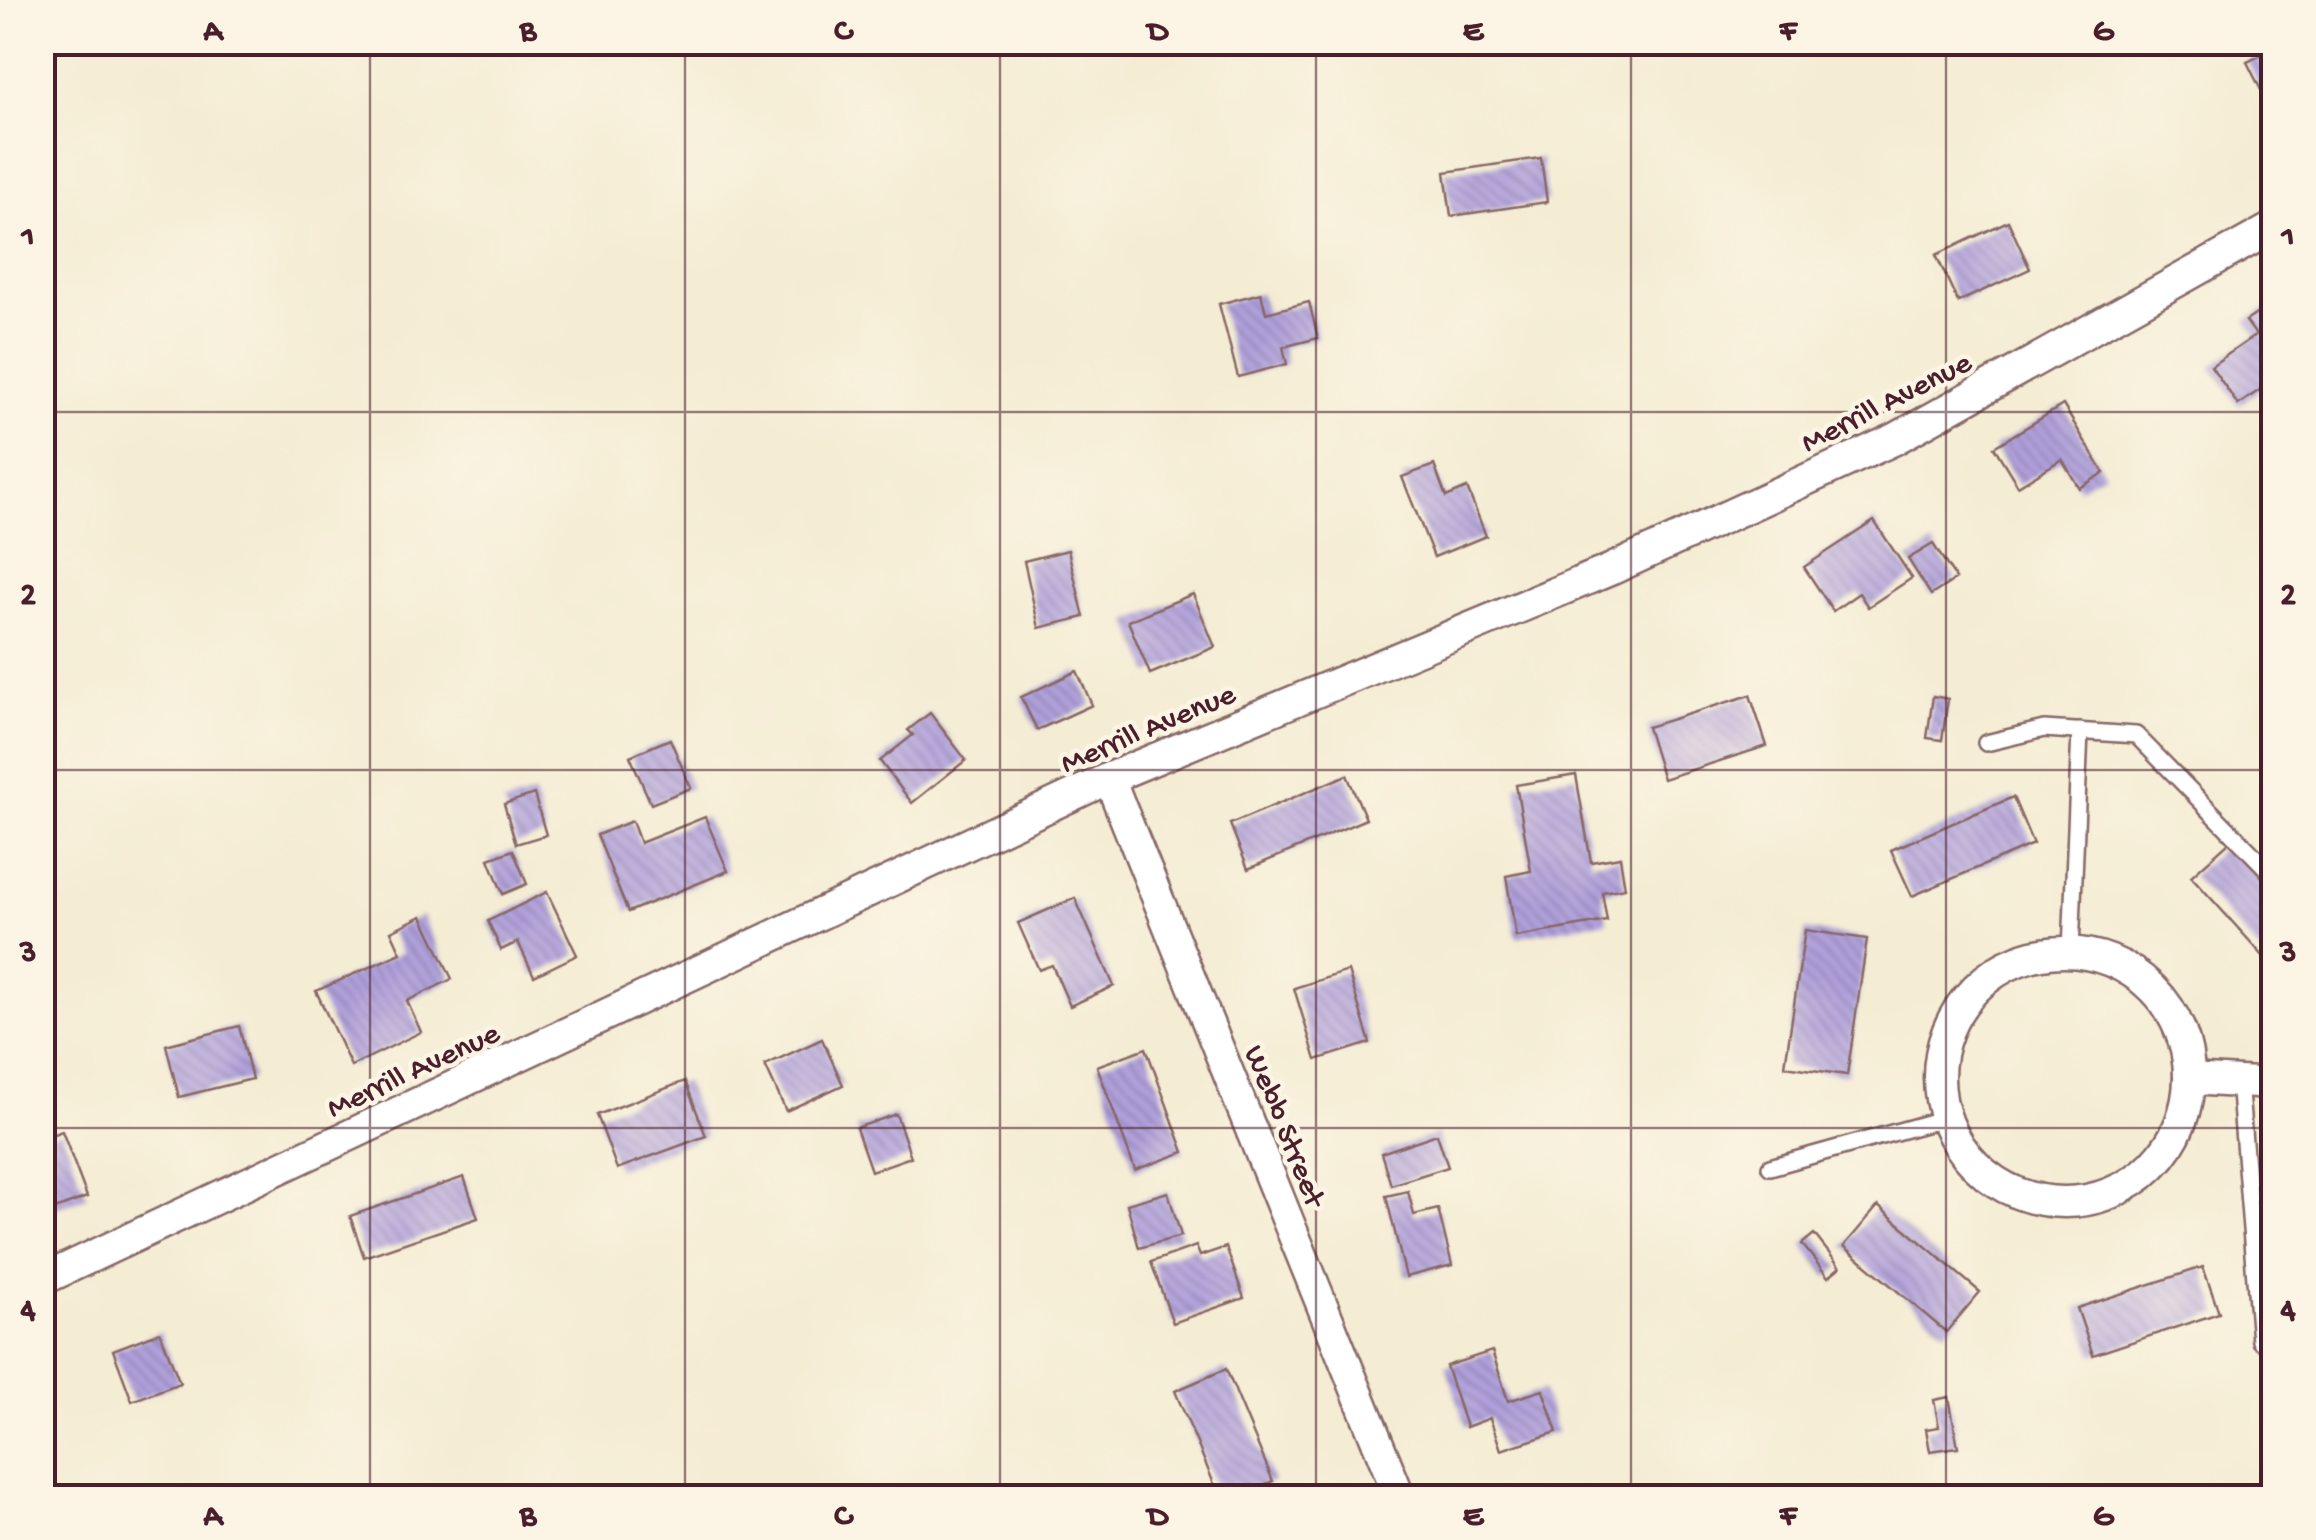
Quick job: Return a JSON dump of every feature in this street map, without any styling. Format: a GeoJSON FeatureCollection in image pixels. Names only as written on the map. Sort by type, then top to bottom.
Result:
{"type":"FeatureCollection","features":[{"type":"Feature","properties":{"kind":"street","name":"Merrill Avenue"},"geometry":{"type":"LineString","coordinates":[[42,1280],[1109,778],[1612,569],[1895,439],[2274,227]]}},
{"type":"Feature","properties":{"kind":"street","name":"Webb Street"},"geometry":{"type":"LineString","coordinates":[[1109,778],[1400,1498]]}},
{"type":"Feature","properties":{"kind":"street"},"geometry":{"type":"LineString","coordinates":[[2070,952],[2098,956],[2123,966],[2164,1002],[2182,1038],[2189,1079],[2177,1131],[2163,1154],[2122,1188],[2071,1202],[2031,1198],[1994,1181],[1957,1143],[1946,1118],[1940,1065],[1956,1013],[1972,991],[2005,967],[2043,953],[2070,952]]}},
{"type":"Feature","properties":{"kind":"street"},"geometry":{"type":"LineString","coordinates":[[2189,1079],[2274,1084]]}},
{"type":"Feature","properties":{"kind":"lane"},"geometry":{"type":"LineString","coordinates":[[1986,743],[2044,729],[2136,735],[2274,876]]}},
{"type":"Feature","properties":{"kind":"lane"},"geometry":{"type":"LineString","coordinates":[[2070,952],[2080,731]]}},
{"type":"Feature","properties":{"kind":"lane"},"geometry":{"type":"LineString","coordinates":[[2239,1080],[2260,1341]]}},
{"type":"Feature","properties":{"kind":"lane"},"geometry":{"type":"LineString","coordinates":[[1770,1167],[1946,1118]]}},
{"type":"Feature","properties":{"kind":"building"},"geometry":{"type":"Polygon","coordinates":[[[2274,49],[2274,87],[2262,92],[2247,62],[2274,49]]]}},
{"type":"Feature","properties":{"kind":"building"},"geometry":{"type":"Polygon","coordinates":[[[1541,158],[1547,202],[1451,216],[1445,172],[1541,158]]]}},
{"type":"Feature","properties":{"kind":"building"},"geometry":{"type":"Polygon","coordinates":[[[2008,221],[2030,269],[1958,302],[1936,255],[2008,221]]]}},
{"type":"Feature","properties":{"kind":"building"},"geometry":{"type":"Polygon","coordinates":[[[1261,293],[1266,313],[1309,302],[1318,338],[1283,347],[1287,364],[1238,377],[1219,304],[1261,293]]]}},
{"type":"Feature","properties":{"kind":"building"},"geometry":{"type":"Polygon","coordinates":[[[2274,302],[2274,380],[2238,405],[2211,366],[2256,335],[2246,321],[2274,302]]]}},
{"type":"Feature","properties":{"kind":"building"},"geometry":{"type":"Polygon","coordinates":[[[2063,405],[2104,473],[2079,488],[2062,459],[2018,486],[1994,447],[2063,405]]]}},
{"type":"Feature","properties":{"kind":"building"},"geometry":{"type":"Polygon","coordinates":[[[1434,465],[1446,497],[1467,488],[1486,536],[1434,557],[1402,477],[1434,465]]]}},
{"type":"Feature","properties":{"kind":"building"},"geometry":{"type":"Polygon","coordinates":[[[1874,521],[1912,578],[1868,607],[1859,593],[1833,611],[1804,567],[1874,521]]]}},
{"type":"Feature","properties":{"kind":"building"},"geometry":{"type":"Polygon","coordinates":[[[1933,544],[1956,579],[1931,595],[1908,559],[1933,544]]]}},
{"type":"Feature","properties":{"kind":"building"},"geometry":{"type":"Polygon","coordinates":[[[1068,550],[1084,617],[1039,628],[1024,561],[1068,550]]]}},
{"type":"Feature","properties":{"kind":"building"},"geometry":{"type":"Polygon","coordinates":[[[1193,594],[1215,647],[1150,674],[1128,621],[1193,594]]]}},
{"type":"Feature","properties":{"kind":"building"},"geometry":{"type":"Polygon","coordinates":[[[1077,671],[1092,705],[1037,730],[1021,697],[1077,671]]]}},
{"type":"Feature","properties":{"kind":"building"},"geometry":{"type":"Polygon","coordinates":[[[1750,695],[1767,746],[1663,779],[1647,727],[1750,695]]]}},
{"type":"Feature","properties":{"kind":"building"},"geometry":{"type":"Polygon","coordinates":[[[1933,696],[1948,699],[1942,740],[1927,738],[1933,696]]]}},
{"type":"Feature","properties":{"kind":"building"},"geometry":{"type":"Polygon","coordinates":[[[930,713],[966,760],[912,803],[880,761],[913,735],[908,730],[930,713]]]}},
{"type":"Feature","properties":{"kind":"building"},"geometry":{"type":"Polygon","coordinates":[[[670,739],[691,788],[651,804],[630,756],[670,739]]]}},
{"type":"Feature","properties":{"kind":"building"},"geometry":{"type":"Polygon","coordinates":[[[1347,775],[1366,819],[1248,869],[1230,824],[1347,775]]]}},
{"type":"Feature","properties":{"kind":"building"},"geometry":{"type":"Polygon","coordinates":[[[1576,775],[1591,862],[1620,857],[1625,888],[1602,892],[1607,921],[1516,937],[1506,876],[1531,871],[1516,785],[1576,775]]]}},
{"type":"Feature","properties":{"kind":"building"},"geometry":{"type":"Polygon","coordinates":[[[534,794],[546,835],[516,844],[504,804],[534,794]]]}},
{"type":"Feature","properties":{"kind":"building"},"geometry":{"type":"Polygon","coordinates":[[[2013,797],[2033,844],[1912,896],[1891,850],[2013,797]]]}},
{"type":"Feature","properties":{"kind":"building"},"geometry":{"type":"Polygon","coordinates":[[[705,817],[728,871],[628,912],[597,835],[632,821],[640,843],[705,817]]]}},
{"type":"Feature","properties":{"kind":"building"},"geometry":{"type":"Polygon","coordinates":[[[2230,841],[2274,890],[2274,968],[2191,876],[2230,841]]]}},
{"type":"Feature","properties":{"kind":"building"},"geometry":{"type":"Polygon","coordinates":[[[513,850],[527,884],[503,894],[489,859],[513,850]]]}},
{"type":"Feature","properties":{"kind":"building"},"geometry":{"type":"Polygon","coordinates":[[[547,892],[577,955],[534,976],[518,942],[501,950],[488,921],[547,892]]]}},
{"type":"Feature","properties":{"kind":"building"},"geometry":{"type":"Polygon","coordinates":[[[1075,898],[1114,986],[1070,1006],[1052,965],[1039,970],[1018,923],[1075,898]]]}},
{"type":"Feature","properties":{"kind":"building"},"geometry":{"type":"Polygon","coordinates":[[[422,916],[452,979],[407,1001],[421,1032],[351,1066],[316,991],[401,953],[391,931],[422,916]]]}},
{"type":"Feature","properties":{"kind":"building"},"geometry":{"type":"Polygon","coordinates":[[[1805,930],[1867,939],[1847,1075],[1785,1066],[1805,930]]]}},
{"type":"Feature","properties":{"kind":"building"},"geometry":{"type":"Polygon","coordinates":[[[1348,971],[1370,1043],[1316,1060],[1294,988],[1348,971]]]}},
{"type":"Feature","properties":{"kind":"building"},"geometry":{"type":"Polygon","coordinates":[[[239,1026],[252,1079],[179,1097],[166,1045],[239,1026]]]}},
{"type":"Feature","properties":{"kind":"building"},"geometry":{"type":"Polygon","coordinates":[[[822,1039],[843,1085],[786,1111],[765,1065],[822,1039]]]}},
{"type":"Feature","properties":{"kind":"building"},"geometry":{"type":"Polygon","coordinates":[[[1146,1048],[1184,1152],[1135,1170],[1097,1066],[1146,1048]]]}},
{"type":"Feature","properties":{"kind":"building"},"geometry":{"type":"Polygon","coordinates":[[[685,1081],[706,1136],[617,1169],[597,1115],[685,1081]]]}},
{"type":"Feature","properties":{"kind":"building"},"geometry":{"type":"Polygon","coordinates":[[[896,1114],[911,1157],[871,1171],[856,1128],[896,1114]]]}},
{"type":"Feature","properties":{"kind":"building"},"geometry":{"type":"Polygon","coordinates":[[[62,1131],[87,1197],[42,1214],[42,1138],[62,1131]]]}},
{"type":"Feature","properties":{"kind":"building"},"geometry":{"type":"Polygon","coordinates":[[[1437,1134],[1448,1167],[1391,1185],[1381,1153],[1437,1134]]]}},
{"type":"Feature","properties":{"kind":"building"},"geometry":{"type":"Polygon","coordinates":[[[464,1177],[478,1218],[364,1257],[350,1216],[464,1177]]]}},
{"type":"Feature","properties":{"kind":"building"},"geometry":{"type":"Polygon","coordinates":[[[1408,1191],[1414,1215],[1438,1209],[1452,1265],[1406,1277],[1386,1196],[1408,1191]]]}},
{"type":"Feature","properties":{"kind":"building"},"geometry":{"type":"Polygon","coordinates":[[[1168,1192],[1181,1236],[1139,1248],[1127,1204],[1168,1192]]]}},
{"type":"Feature","properties":{"kind":"building"},"geometry":{"type":"Polygon","coordinates":[[[1878,1206],[1980,1292],[1946,1332],[1844,1246],[1878,1206]]]}},
{"type":"Feature","properties":{"kind":"building"},"geometry":{"type":"Polygon","coordinates":[[[1814,1234],[1840,1267],[1828,1277],[1802,1244],[1814,1234]]]}},
{"type":"Feature","properties":{"kind":"building"},"geometry":{"type":"Polygon","coordinates":[[[1196,1246],[1200,1256],[1226,1247],[1244,1298],[1173,1323],[1151,1262],[1196,1246]]]}},
{"type":"Feature","properties":{"kind":"building"},"geometry":{"type":"Polygon","coordinates":[[[2203,1267],[2219,1313],[2093,1355],[2077,1308],[2203,1267]]]}},
{"type":"Feature","properties":{"kind":"building"},"geometry":{"type":"Polygon","coordinates":[[[160,1332],[180,1383],[132,1401],[113,1350],[160,1332]]]}},
{"type":"Feature","properties":{"kind":"building"},"geometry":{"type":"Polygon","coordinates":[[[1492,1351],[1508,1401],[1543,1390],[1557,1432],[1501,1450],[1490,1418],[1466,1427],[1446,1366],[1492,1351]]]}},
{"type":"Feature","properties":{"kind":"building"},"geometry":{"type":"Polygon","coordinates":[[[1226,1369],[1273,1481],[1234,1498],[1220,1498],[1175,1391],[1226,1369]]]}},
{"type":"Feature","properties":{"kind":"building"},"geometry":{"type":"Polygon","coordinates":[[[1949,1397],[1958,1447],[1930,1451],[1926,1429],[1939,1427],[1934,1400],[1949,1397]]]}}]}
